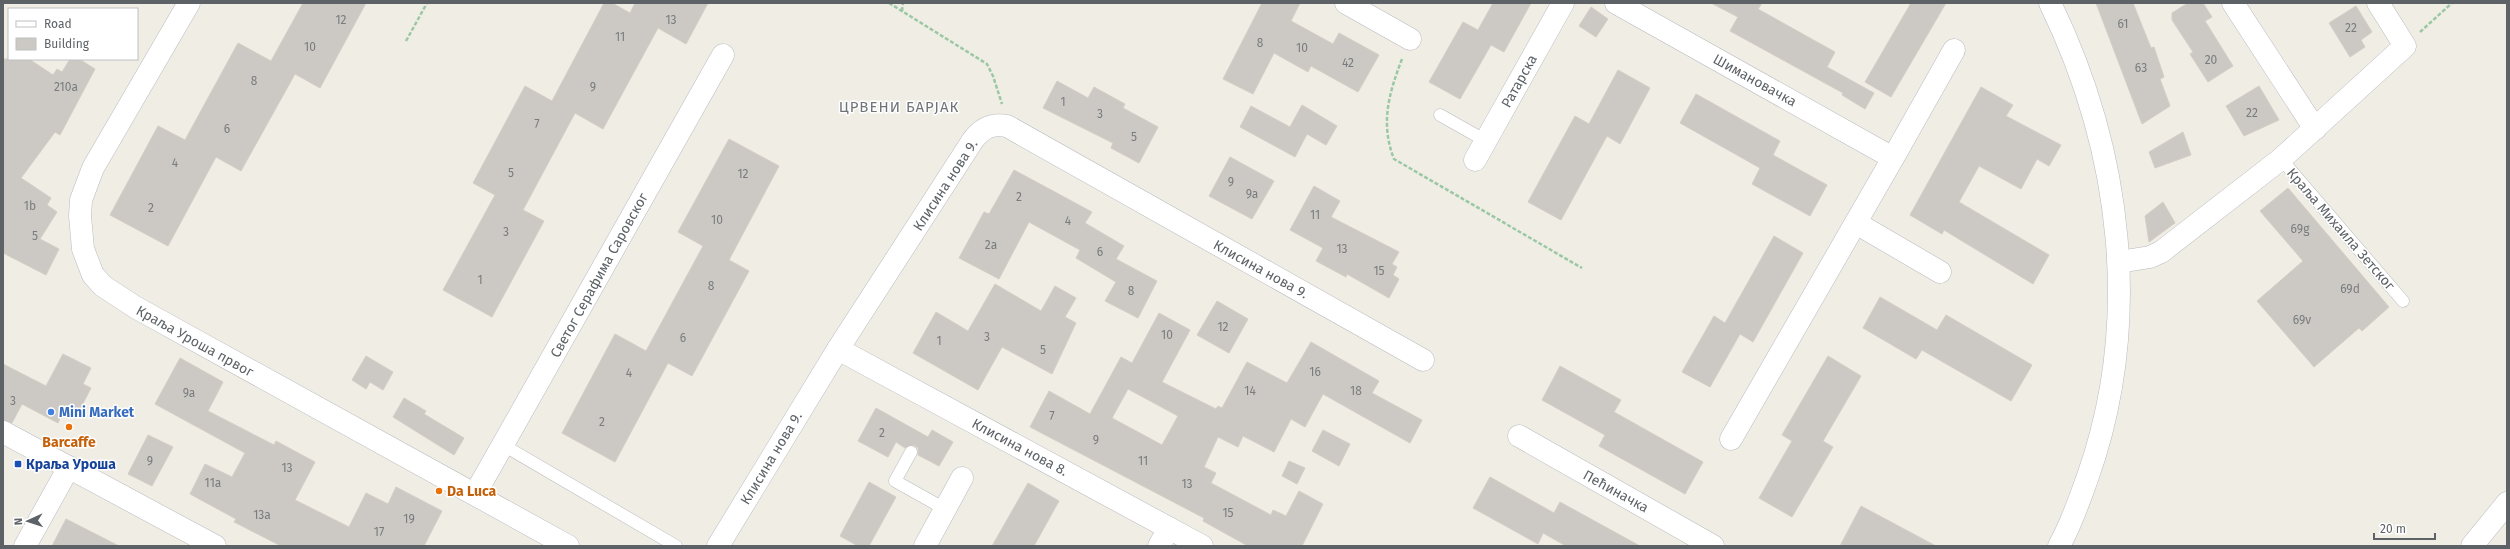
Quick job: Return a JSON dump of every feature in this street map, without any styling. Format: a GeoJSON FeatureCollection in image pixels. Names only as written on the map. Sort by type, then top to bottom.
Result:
{"type":"FeatureCollection","features":[{"type":"Feature","properties":{"kind":"street","name":"Краља Уроша првог"},"geometry":{"type":"LineString","coordinates":[[189,3],[109,140],[85,186],[80,216],[86,261],[93,275],[103,286],[135,307],[568,546]]}},
{"type":"Feature","properties":{"kind":"street"},"geometry":{"type":"LineString","coordinates":[[1346,3],[1410,39]]}},
{"type":"Feature","properties":{"kind":"street","name":"Ратарска"},"geometry":{"type":"LineString","coordinates":[[1475,160],[1563,3]]}},
{"type":"Feature","properties":{"kind":"street","name":"Шимановачка"},"geometry":{"type":"LineString","coordinates":[[1616,3],[1893,158]]}},
{"type":"Feature","properties":{"kind":"street"},"geometry":{"type":"LineString","coordinates":[[2050,3],[2083,79],[2102,143],[2113,195],[2119,262],[2118,327],[2108,401],[2093,462],[2059,546]]}},
{"type":"Feature","properties":{"kind":"street"},"geometry":{"type":"LineString","coordinates":[[2233,3],[2315,129]]}},
{"type":"Feature","properties":{"kind":"street"},"geometry":{"type":"LineString","coordinates":[[2281,159],[2405,46],[2378,3]]}},
{"type":"Feature","properties":{"kind":"street"},"geometry":{"type":"LineString","coordinates":[[1731,439],[1954,50]]}},
{"type":"Feature","properties":{"kind":"street","name":"Светог Серафима Саровског"},"geometry":{"type":"LineString","coordinates":[[475,494],[723,55]]}},
{"type":"Feature","properties":{"kind":"street","name":"Клисина нова 9."},"geometry":{"type":"LineString","coordinates":[[718,546],[838,349],[973,140],[979,132],[998,124],[1007,126],[1423,360]]}},
{"type":"Feature","properties":{"kind":"street","name":"Краља Михаила Зетског"},"geometry":{"type":"LineString","coordinates":[[2119,262],[2150,257],[2161,252],[2281,159]]}},
{"type":"Feature","properties":{"kind":"street"},"geometry":{"type":"LineString","coordinates":[[1856,223],[1940,272]]}},
{"type":"Feature","properties":{"kind":"street","name":"Клисина нова 8."},"geometry":{"type":"LineString","coordinates":[[838,349],[1164,537],[1202,546]]}},
{"type":"Feature","properties":{"kind":"street"},"geometry":{"type":"LineString","coordinates":[[3,432],[215,546]]}},
{"type":"Feature","properties":{"kind":"street","name":"Пећиначка"},"geometry":{"type":"LineString","coordinates":[[1519,436],[1713,546]]}},
{"type":"Feature","properties":{"kind":"street"},"geometry":{"type":"LineString","coordinates":[[25,546],[69,467]]}},
{"type":"Feature","properties":{"kind":"street"},"geometry":{"type":"LineString","coordinates":[[926,546],[962,478]]}},
{"type":"Feature","properties":{"kind":"street"},"geometry":{"type":"LineString","coordinates":[[2472,546],[2507,503]]}},
{"type":"Feature","properties":{"kind":"lane"},"geometry":{"type":"LineString","coordinates":[[1440,115],[1486,141]]}},
{"type":"Feature","properties":{"kind":"lane","name":"Краља Михаила Зетског"},"geometry":{"type":"LineString","coordinates":[[2281,159],[2403,301]]}},
{"type":"Feature","properties":{"kind":"lane"},"geometry":{"type":"LineString","coordinates":[[503,445],[676,546]]}},
{"type":"Feature","properties":{"kind":"lane"},"geometry":{"type":"LineString","coordinates":[[911,452],[895,480],[945,509]]}},
{"type":"Feature","properties":{"kind":"path"},"geometry":{"type":"LineString","coordinates":[[406,41],[427,3]]}},
{"type":"Feature","properties":{"kind":"path"},"geometry":{"type":"LineString","coordinates":[[889,3],[986,64],[998,91]]}},
{"type":"Feature","properties":{"kind":"path"},"geometry":{"type":"LineString","coordinates":[[902,10],[903,3]]}},
{"type":"Feature","properties":{"kind":"path"},"geometry":{"type":"LineString","coordinates":[[2405,46],[2452,3]]}},
{"type":"Feature","properties":{"kind":"path"},"geometry":{"type":"LineString","coordinates":[[1410,39],[1393,83],[1386,114],[1389,146],[1394,159],[1582,268]]}},
{"type":"Feature","properties":{"kind":"building"},"geometry":{"type":"Polygon","coordinates":[[[303,3],[366,3],[320,88],[295,74],[241,171],[216,157],[168,246],[110,215],[158,126],[185,140],[238,43],[271,61],[303,3]]]}},
{"type":"Feature","properties":{"kind":"building"},"geometry":{"type":"Polygon","coordinates":[[[604,3],[612,3],[630,13],[635,3],[708,3],[686,44],[658,28],[603,129],[575,113],[523,210],[544,221],[492,317],[443,290],[495,195],[473,183],[525,86],[552,101],[604,3]]]}},
{"type":"Feature","properties":{"kind":"building"},"geometry":{"type":"Polygon","coordinates":[[[1262,3],[1300,3],[1291,21],[1333,44],[1339,33],[1379,55],[1358,92],[1311,66],[1308,72],[1274,53],[1253,94],[1223,79],[1262,3]]]}},
{"type":"Feature","properties":{"kind":"building"},"geometry":{"type":"Polygon","coordinates":[[[1493,3],[1531,3],[1504,52],[1491,45],[1460,99],[1429,82],[1463,22],[1478,30],[1493,3]]]}},
{"type":"Feature","properties":{"kind":"building"},"geometry":{"type":"Polygon","coordinates":[[[1711,3],[1762,3],[1758,9],[1835,52],[1827,67],[1874,93],[1865,109],[1842,95],[1843,93],[1730,31],[1738,17],[1711,3]]]}},
{"type":"Feature","properties":{"kind":"building"},"geometry":{"type":"Polygon","coordinates":[[[1911,3],[1946,3],[1891,97],[1865,82],[1911,3]]]}},
{"type":"Feature","properties":{"kind":"building"},"geometry":{"type":"Polygon","coordinates":[[[2096,3],[2133,3],[2151,48],[2154,47],[2164,77],[2160,79],[2170,106],[2142,124],[2096,3]]]}},
{"type":"Feature","properties":{"kind":"building"},"geometry":{"type":"Polygon","coordinates":[[[2188,3],[2203,3],[2212,17],[2205,21],[2233,66],[2208,82],[2190,54],[2193,52],[2172,20],[2172,13],[2188,3]]]}},
{"type":"Feature","properties":{"kind":"building"},"geometry":{"type":"Polygon","coordinates":[[[2356,6],[2372,32],[2361,40],[2365,47],[2350,57],[2329,23],[2356,6]]]}},
{"type":"Feature","properties":{"kind":"building"},"geometry":{"type":"Polygon","coordinates":[[[1591,7],[1608,19],[1596,37],[1579,26],[1591,7]]]}},
{"type":"Feature","properties":{"kind":"building"},"geometry":{"type":"Polygon","coordinates":[[[3,59],[30,60],[53,75],[57,69],[62,72],[69,60],[81,60],[95,69],[60,135],[55,132],[21,178],[51,198],[47,205],[57,212],[40,239],[59,249],[46,275],[3,253],[3,59]]]}},
{"type":"Feature","properties":{"kind":"building"},"geometry":{"type":"Polygon","coordinates":[[[1618,70],[1650,88],[1620,144],[1607,136],[1561,220],[1528,202],[1575,116],[1589,124],[1618,70]]]}},
{"type":"Feature","properties":{"kind":"building"},"geometry":{"type":"Polygon","coordinates":[[[1057,81],[1088,98],[1094,87],[1125,104],[1123,108],[1158,127],[1139,163],[1111,148],[1113,143],[1043,108],[1057,81]]]}},
{"type":"Feature","properties":{"kind":"building"},"geometry":{"type":"Polygon","coordinates":[[[2259,86],[2279,120],[2244,136],[2226,106],[2259,86]]]}},
{"type":"Feature","properties":{"kind":"building"},"geometry":{"type":"Polygon","coordinates":[[[1981,87],[2013,105],[2006,116],[2061,145],[2049,166],[2037,159],[2021,189],[1979,166],[1959,202],[2049,255],[2033,284],[1944,230],[1942,234],[1910,215],[1981,87]]]}},
{"type":"Feature","properties":{"kind":"building"},"geometry":{"type":"Polygon","coordinates":[[[1696,94],[1780,141],[1773,155],[1827,185],[1810,216],[1752,184],[1760,168],[1680,123],[1696,94]]]}},
{"type":"Feature","properties":{"kind":"building"},"geometry":{"type":"Polygon","coordinates":[[[1302,105],[1337,126],[1326,145],[1307,134],[1295,157],[1240,127],[1251,106],[1290,127],[1302,105]]]}},
{"type":"Feature","properties":{"kind":"building"},"geometry":{"type":"Polygon","coordinates":[[[2183,132],[2191,155],[2155,168],[2149,152],[2183,132]]]}},
{"type":"Feature","properties":{"kind":"building"},"geometry":{"type":"Polygon","coordinates":[[[729,139],[779,166],[729,260],[749,271],[692,376],[668,363],[615,462],[562,433],[615,334],[646,351],[703,246],[678,232],[729,139]]]}},
{"type":"Feature","properties":{"kind":"building"},"geometry":{"type":"Polygon","coordinates":[[[1230,157],[1274,181],[1252,219],[1209,196],[1230,157]]]}},
{"type":"Feature","properties":{"kind":"building"},"geometry":{"type":"Polygon","coordinates":[[[1014,170],[1092,212],[1085,223],[1124,246],[1116,259],[1157,281],[1138,318],[1105,301],[1116,282],[1076,258],[1080,250],[1029,222],[999,279],[959,258],[984,212],[989,214],[1014,170]]]}},
{"type":"Feature","properties":{"kind":"building"},"geometry":{"type":"Polygon","coordinates":[[[1314,186],[1340,201],[1331,217],[1399,252],[1392,264],[1397,267],[1393,275],[1399,279],[1389,298],[1347,274],[1346,277],[1316,261],[1323,248],[1290,230],[1314,186]]]}},
{"type":"Feature","properties":{"kind":"building"},"geometry":{"type":"Polygon","coordinates":[[[2288,188],[2389,307],[2362,331],[2359,328],[2314,367],[2257,301],[2303,261],[2260,211],[2288,188]]]}},
{"type":"Feature","properties":{"kind":"building"},"geometry":{"type":"Polygon","coordinates":[[[2163,202],[2175,223],[2149,242],[2145,216],[2163,202]]]}},
{"type":"Feature","properties":{"kind":"building"},"geometry":{"type":"Polygon","coordinates":[[[1774,236],[1803,253],[1753,342],[1740,334],[1710,387],[1682,372],[1714,316],[1725,323],[1774,236]]]}},
{"type":"Feature","properties":{"kind":"building"},"geometry":{"type":"Polygon","coordinates":[[[995,284],[1041,311],[1055,286],[1076,298],[1065,317],[1076,323],[1052,374],[1002,347],[978,390],[913,353],[936,312],[968,331],[995,284]]]}},
{"type":"Feature","properties":{"kind":"building"},"geometry":{"type":"Polygon","coordinates":[[[1880,297],[1937,330],[1946,315],[2032,365],[2011,401],[1922,350],[1916,359],[1863,328],[1880,297]]]}},
{"type":"Feature","properties":{"kind":"building"},"geometry":{"type":"Polygon","coordinates":[[[1217,301],[1248,319],[1229,353],[1197,335],[1217,301]]]}},
{"type":"Feature","properties":{"kind":"building"},"geometry":{"type":"Polygon","coordinates":[[[1159,313],[1190,330],[1162,382],[1216,409],[1218,406],[1222,408],[1247,362],[1287,383],[1311,342],[1379,381],[1372,393],[1422,420],[1410,443],[1323,394],[1305,427],[1291,419],[1274,452],[1243,436],[1238,447],[1218,437],[1204,467],[1216,473],[1211,483],[1271,515],[1273,510],[1286,516],[1299,491],[1323,504],[1302,546],[1248,546],[1203,521],[1204,518],[1030,427],[1049,391],[1090,414],[1121,357],[1132,363],[1159,313]],[[1128,389],[1112,418],[1162,445],[1178,416],[1128,389]]]}},
{"type":"Feature","properties":{"kind":"building"},"geometry":{"type":"Polygon","coordinates":[[[63,354],[91,368],[83,384],[91,388],[75,419],[63,412],[58,423],[22,404],[12,423],[3,420],[3,364],[46,386],[63,354]]]}},
{"type":"Feature","properties":{"kind":"building"},"geometry":{"type":"Polygon","coordinates":[[[366,356],[393,372],[383,390],[370,382],[366,389],[352,380],[366,356]]]}},
{"type":"Feature","properties":{"kind":"building"},"geometry":{"type":"Polygon","coordinates":[[[1828,356],[1861,376],[1823,441],[1833,447],[1792,517],[1759,498],[1792,441],[1782,435],[1828,356]]]}},
{"type":"Feature","properties":{"kind":"building"},"geometry":{"type":"Polygon","coordinates":[[[180,358],[223,382],[208,411],[274,445],[276,441],[315,462],[295,500],[349,527],[366,493],[388,504],[396,487],[442,511],[424,546],[281,546],[234,522],[236,519],[190,494],[205,464],[232,477],[245,453],[155,404],[180,358]]]}},
{"type":"Feature","properties":{"kind":"building"},"geometry":{"type":"Polygon","coordinates":[[[1560,366],[1621,400],[1614,412],[1703,462],[1685,494],[1599,446],[1605,435],[1542,400],[1560,366]]]}},
{"type":"Feature","properties":{"kind":"building"},"geometry":{"type":"Polygon","coordinates":[[[404,398],[426,411],[424,414],[464,438],[454,455],[393,417],[404,398]]]}},
{"type":"Feature","properties":{"kind":"building"},"geometry":{"type":"Polygon","coordinates":[[[876,408],[928,437],[932,430],[953,442],[939,466],[918,455],[918,448],[914,445],[905,448],[896,442],[888,457],[858,441],[876,408]]]}},
{"type":"Feature","properties":{"kind":"building"},"geometry":{"type":"Polygon","coordinates":[[[1323,430],[1350,444],[1339,466],[1312,451],[1323,430]]]}},
{"type":"Feature","properties":{"kind":"building"},"geometry":{"type":"Polygon","coordinates":[[[148,435],[173,447],[152,486],[128,474],[148,435]]]}},
{"type":"Feature","properties":{"kind":"building"},"geometry":{"type":"Polygon","coordinates":[[[1289,461],[1305,468],[1297,484],[1282,476],[1289,461]]]}},
{"type":"Feature","properties":{"kind":"building"},"geometry":{"type":"Polygon","coordinates":[[[1490,477],[1554,513],[1560,502],[1640,546],[1566,546],[1543,533],[1538,544],[1473,508],[1490,477]]]}},
{"type":"Feature","properties":{"kind":"building"},"geometry":{"type":"Polygon","coordinates":[[[869,482],[896,497],[869,546],[858,546],[840,536],[869,482]]]}},
{"type":"Feature","properties":{"kind":"building"},"geometry":{"type":"Polygon","coordinates":[[[1028,483],[1059,501],[1034,546],[992,546],[1028,483]]]}},
{"type":"Feature","properties":{"kind":"building"},"geometry":{"type":"Polygon","coordinates":[[[1861,506],[1936,546],[1840,546],[1861,506]]]}},
{"type":"Feature","properties":{"kind":"building"},"geometry":{"type":"Polygon","coordinates":[[[66,519],[119,546],[52,546],[66,519]]]}},
{"type":"Feature","properties":{"kind":"place","name":"Mini Market"},"geometry":{"type":"Point","coordinates":[51,412]}},
{"type":"Feature","properties":{"kind":"place","name":"Barcaffe"},"geometry":{"type":"Point","coordinates":[69,427]}},
{"type":"Feature","properties":{"kind":"place","name":"Краља Уроша"},"geometry":{"type":"Point","coordinates":[18,464]}},
{"type":"Feature","properties":{"kind":"place","name":"Da Luca"},"geometry":{"type":"Point","coordinates":[439,491]}},
{"type":"Feature","properties":{"kind":"district","name":"ЦРВЕНИ БАРЈАК"},"geometry":{"type":"Point","coordinates":[899,107]}}]}
